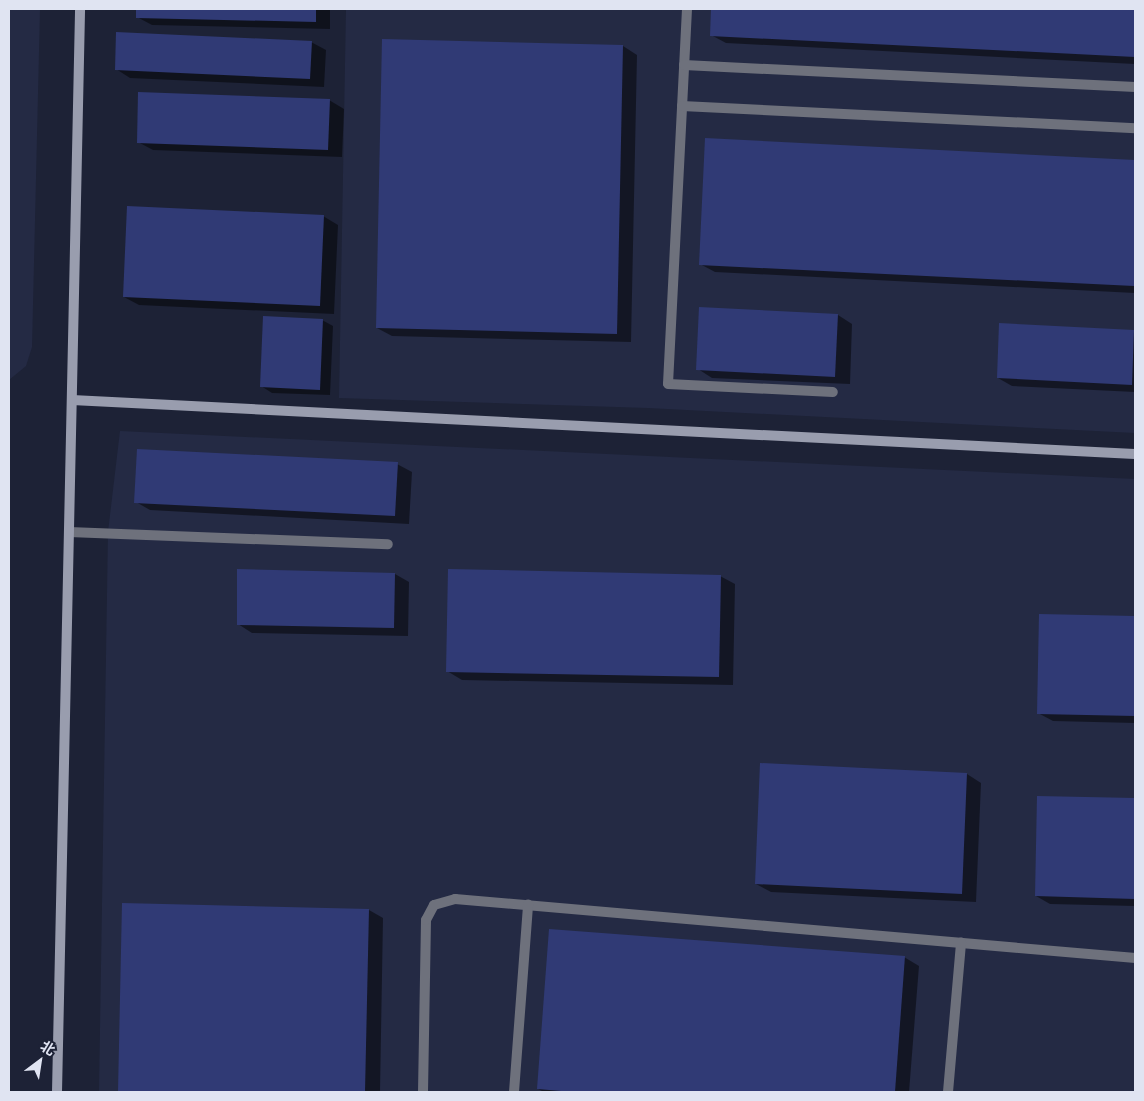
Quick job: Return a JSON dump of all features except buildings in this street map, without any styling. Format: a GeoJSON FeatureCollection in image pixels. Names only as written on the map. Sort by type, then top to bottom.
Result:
{"type":"FeatureCollection","features":[{"type":"Feature","properties":{"kind":"street"},"geometry":{"type":"LineString","coordinates":[[57,1092],[80,9]]}},
{"type":"Feature","properties":{"kind":"street"},"geometry":{"type":"LineString","coordinates":[[72,400],[1135,454]]}},
{"type":"Feature","properties":{"kind":"lane"},"geometry":{"type":"LineString","coordinates":[[687,9],[668,384],[833,392]]}},
{"type":"Feature","properties":{"kind":"lane"},"geometry":{"type":"LineString","coordinates":[[684,66],[1135,87]]}},
{"type":"Feature","properties":{"kind":"lane"},"geometry":{"type":"LineString","coordinates":[[682,106],[1135,128]]}},
{"type":"Feature","properties":{"kind":"lane"},"geometry":{"type":"LineString","coordinates":[[69,532],[388,544]]}},
{"type":"Feature","properties":{"kind":"lane"},"geometry":{"type":"LineString","coordinates":[[423,1092],[426,920],[434,905],[454,899],[1135,958]]}},
{"type":"Feature","properties":{"kind":"lane"},"geometry":{"type":"LineString","coordinates":[[514,1092],[528,905]]}},
{"type":"Feature","properties":{"kind":"lane"},"geometry":{"type":"LineString","coordinates":[[948,1092],[961,943]]}},
{"type":"Feature","properties":{"kind":"shaded area"},"geometry":{"type":"Polygon","coordinates":[[[9,9],[40,9],[32,347],[26,366],[9,380],[9,9]]]}},
{"type":"Feature","properties":{"kind":"shaded area"},"geometry":{"type":"Polygon","coordinates":[[[346,9],[1135,9],[1135,433],[648,408],[339,398],[346,9]]]}},
{"type":"Feature","properties":{"kind":"shaded area"},"geometry":{"type":"Polygon","coordinates":[[[120,431],[1135,479],[1135,1092],[99,1092],[108,532],[120,431]]]}}]}
